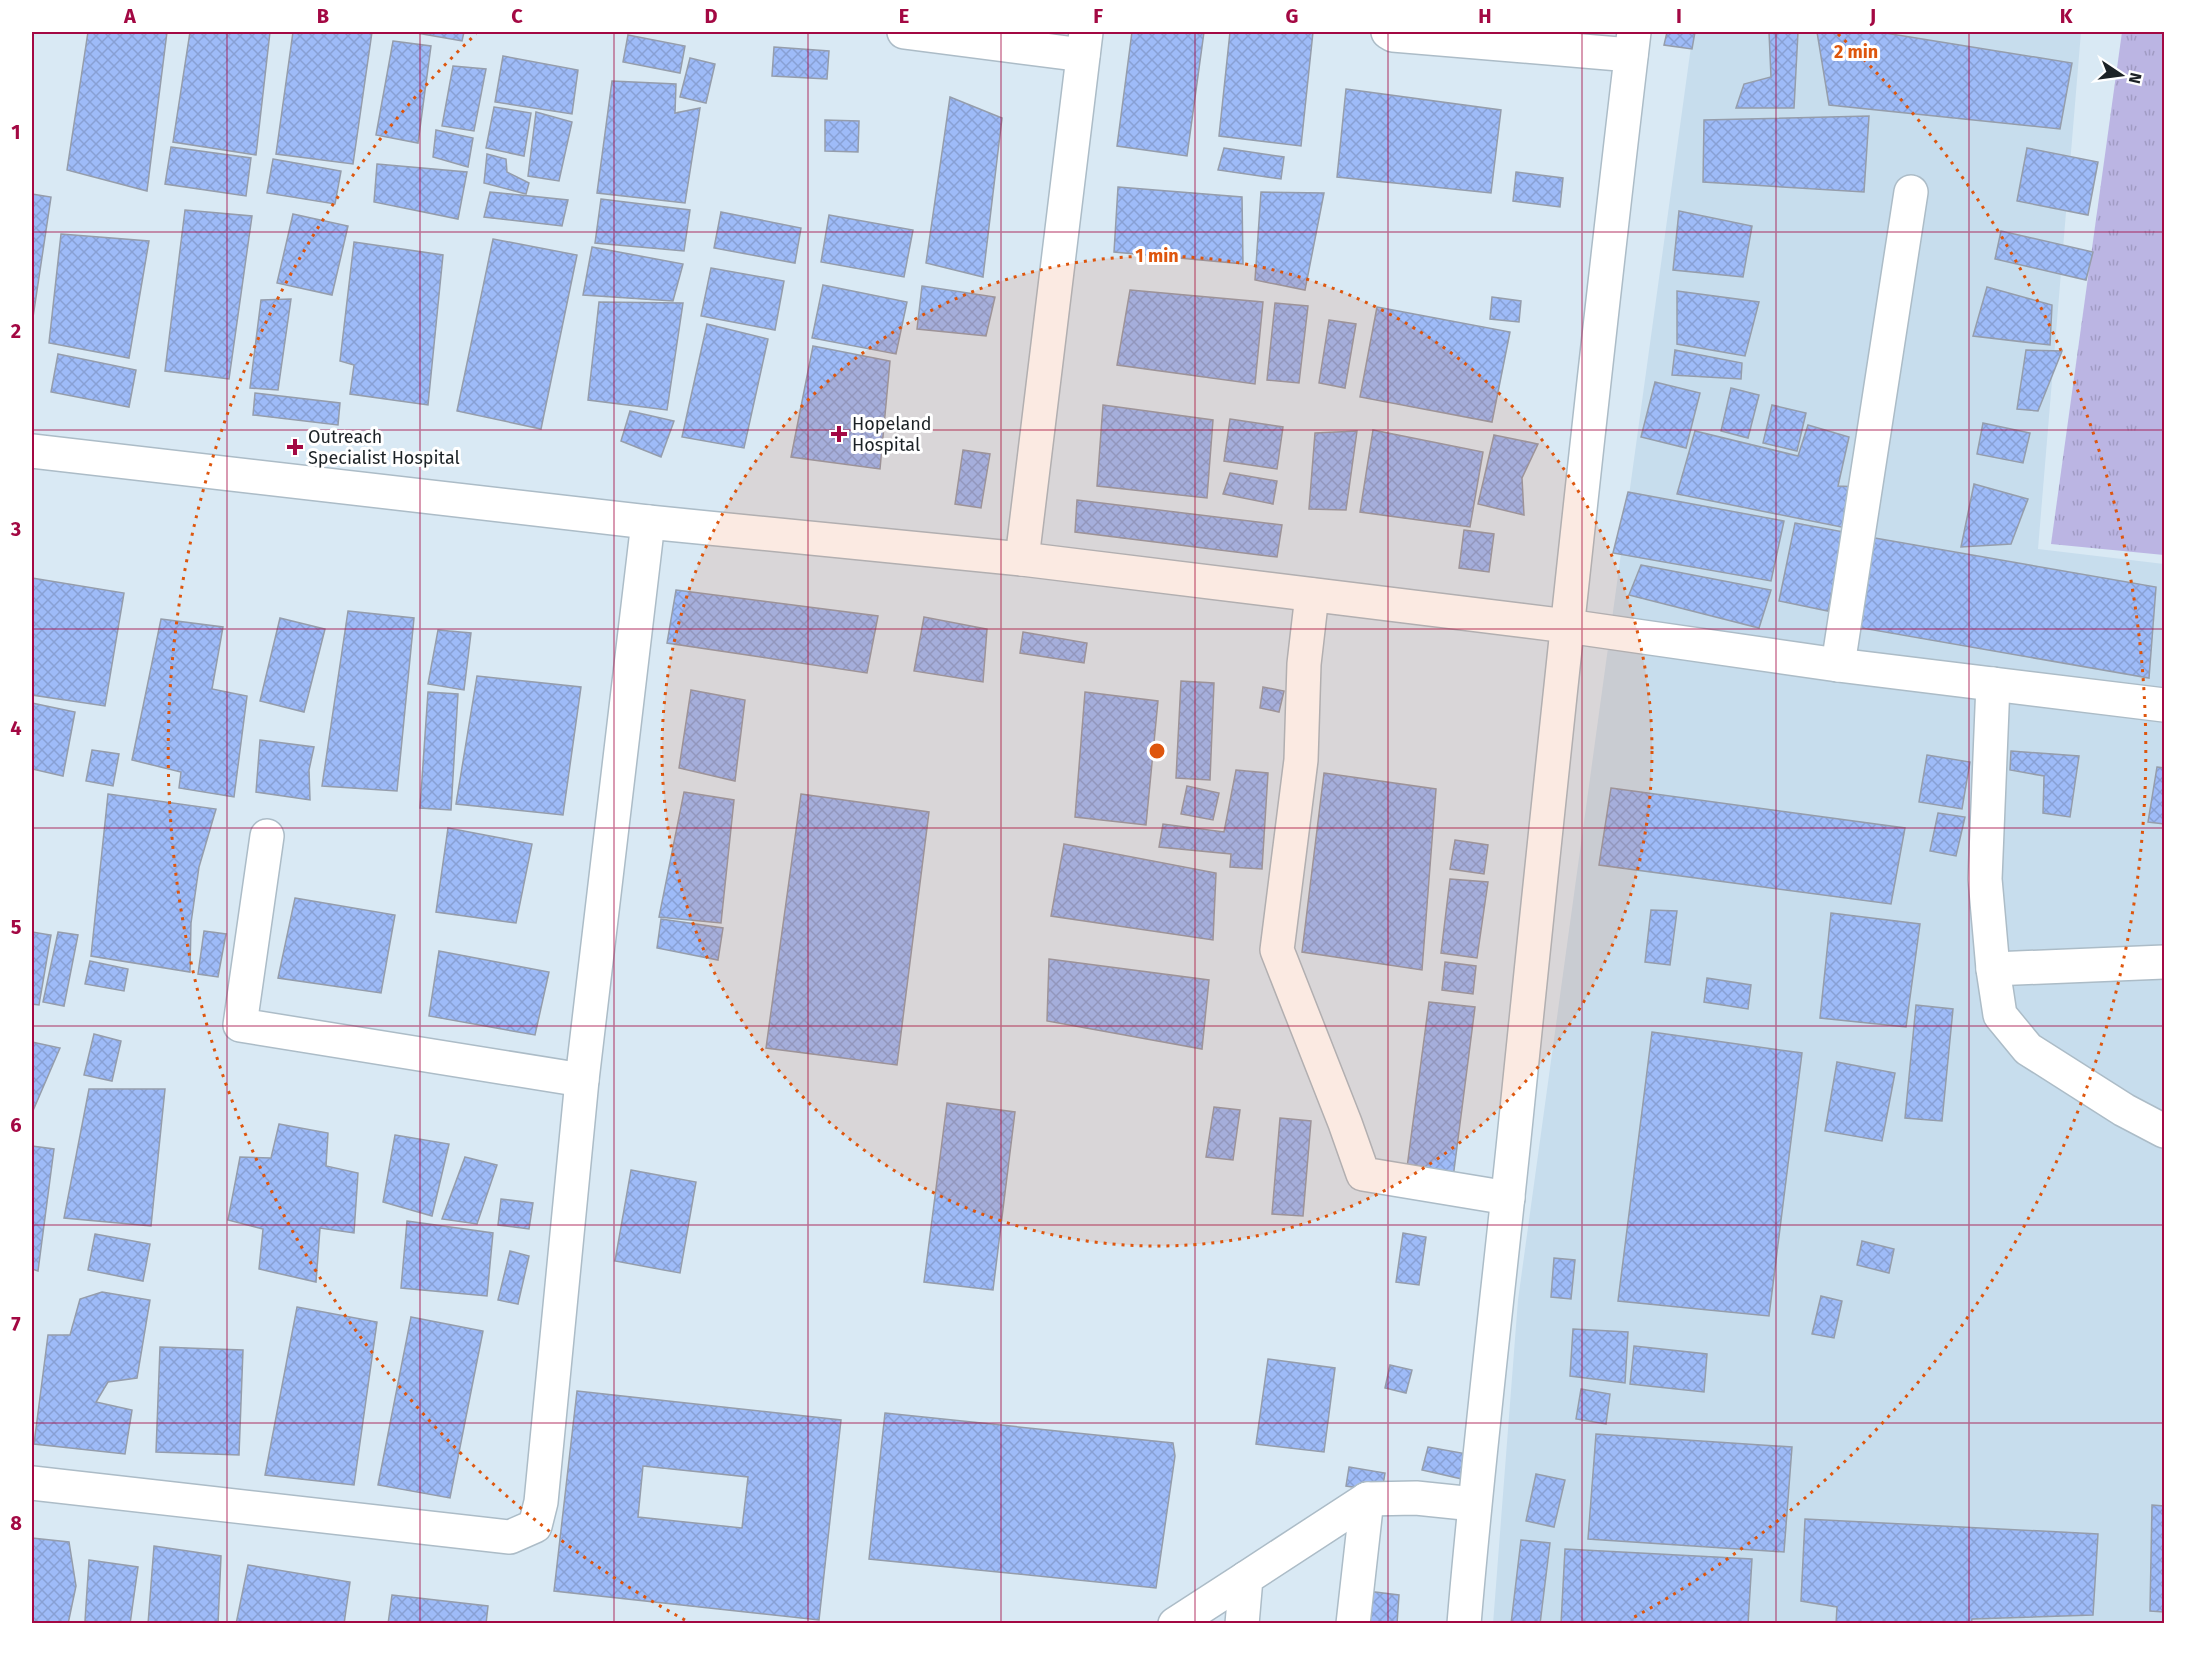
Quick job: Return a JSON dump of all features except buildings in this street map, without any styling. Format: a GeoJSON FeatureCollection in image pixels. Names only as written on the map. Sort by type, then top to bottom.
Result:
{"type":"FeatureCollection","features":[{"type":"Feature","properties":{"kind":"street"},"geometry":{"type":"LineString","coordinates":[[904,32],[1084,43],[1022,559]]}},
{"type":"Feature","properties":{"kind":"street"},"geometry":{"type":"LineString","coordinates":[[1388,32],[1393,35],[1633,43],[1567,626],[1474,1504],[1464,1623]]}},
{"type":"Feature","properties":{"kind":"street"},"geometry":{"type":"LineString","coordinates":[[1838,665],[1911,192]]}},
{"type":"Feature","properties":{"kind":"street"},"geometry":{"type":"LineString","coordinates":[[32,451],[648,522],[1022,559],[1567,626],[1838,665],[2164,705]]}},
{"type":"Feature","properties":{"kind":"street"},"geometry":{"type":"LineString","coordinates":[[32,1483],[510,1537],[535,1526],[541,1502],[582,1080],[648,522]]}},
{"type":"Feature","properties":{"kind":"street"},"geometry":{"type":"LineString","coordinates":[[1312,596],[1304,664],[1301,760],[1277,950],[1363,1174],[1508,1198]]}},
{"type":"Feature","properties":{"kind":"street"},"geometry":{"type":"LineString","coordinates":[[1993,684],[1985,879],[1993,969],[2000,1015],[2028,1049],[2124,1110],[2164,1131]]}},
{"type":"Feature","properties":{"kind":"street"},"geometry":{"type":"LineString","coordinates":[[267,836],[240,1025],[582,1080]]}},
{"type":"Feature","properties":{"kind":"street"},"geometry":{"type":"LineString","coordinates":[[1993,969],[2164,962]]}},
{"type":"Feature","properties":{"kind":"street"},"geometry":{"type":"LineString","coordinates":[[1175,1623],[1367,1499],[1416,1498],[1474,1504]]}},
{"type":"Feature","properties":{"kind":"street"},"geometry":{"type":"LineString","coordinates":[[1353,1623],[1367,1499]]}},
{"type":"Feature","properties":{"kind":"street"},"geometry":{"type":"LineString","coordinates":[[1242,1623],[1246,1578]]}},
{"type":"Feature","properties":{"kind":"shaded area"},"geometry":{"type":"Polygon","coordinates":[[[1693,32],[2081,32],[2038,549],[2164,564],[2164,1623],[1493,1624],[1518,1300],[1693,32]]]}},
{"type":"Feature","properties":{"kind":"green space"},"geometry":{"type":"Polygon","coordinates":[[[2122,32],[2164,32],[2164,555],[2051,544],[2122,32]]]}},
{"type":"Feature","properties":{"kind":"place","name":"Hopeland Hospital"},"geometry":{"type":"Point","coordinates":[839,434]}},
{"type":"Feature","properties":{"kind":"place","name":"Outreach Specialist Hospital"},"geometry":{"type":"Point","coordinates":[295,447]}}]}
